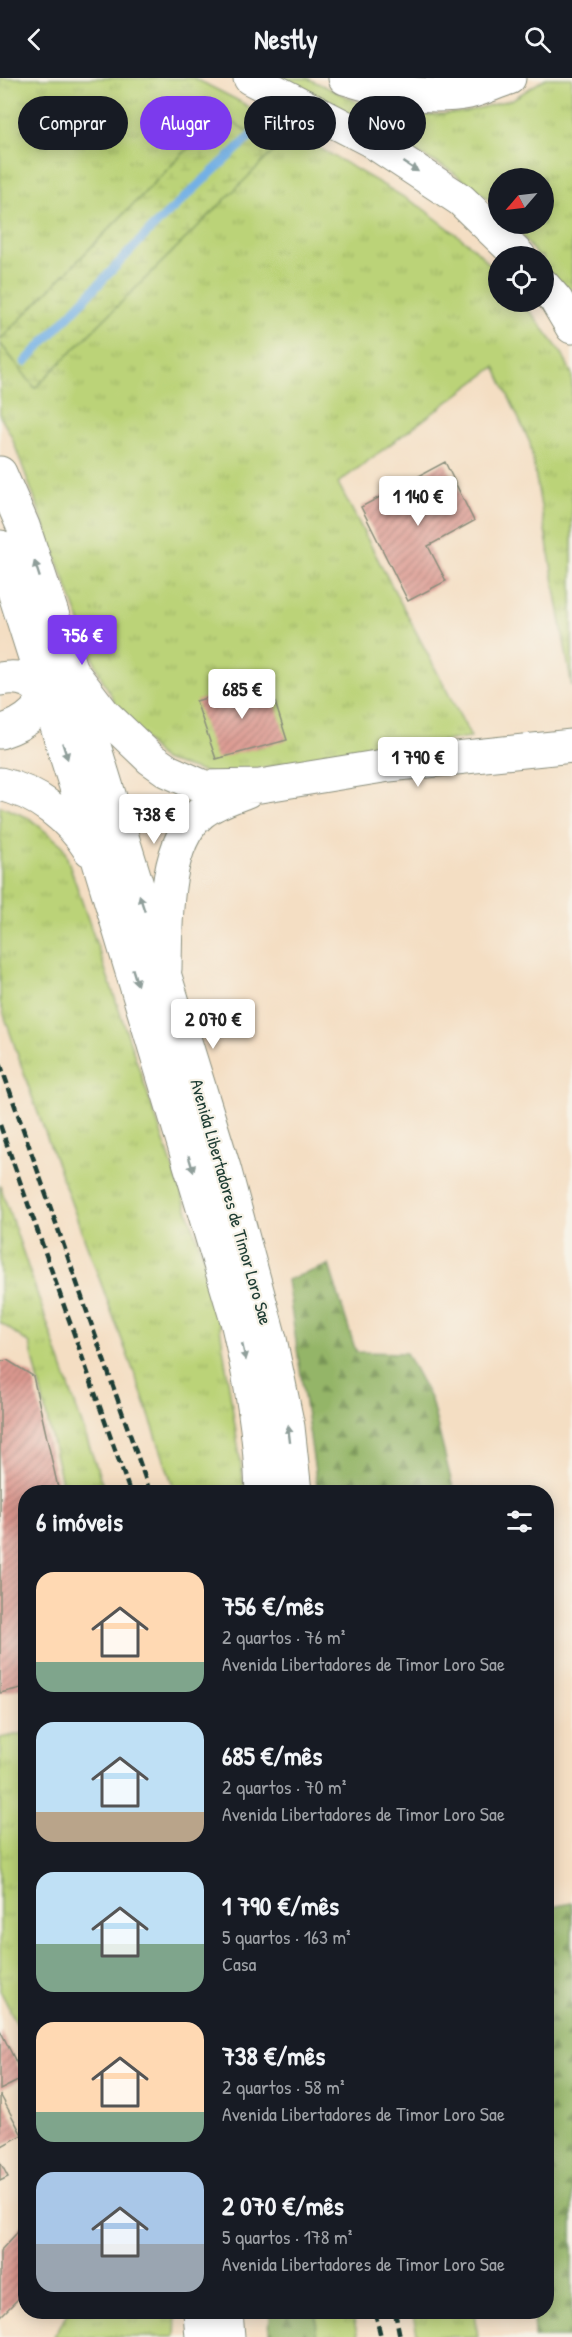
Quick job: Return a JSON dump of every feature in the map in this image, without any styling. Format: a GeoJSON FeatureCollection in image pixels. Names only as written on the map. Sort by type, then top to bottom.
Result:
{"type":"FeatureCollection","features":[{"type":"Feature","properties":{"kind":"main road"},"geometry":{"type":"LineString","coordinates":[[250,78],[370,140],[461,200],[509,246]]}},
{"type":"Feature","properties":{"kind":"main road"},"geometry":{"type":"LineString","coordinates":[[345,78],[417,96],[469,92],[509,78]]}},
{"type":"Feature","properties":{"kind":"main road"},"geometry":{"type":"LineString","coordinates":[[554,298],[572,327]]}},
{"type":"Feature","properties":{"kind":"main road","name":"Avenida Libertadores de Timor Loro Sae"},"geometry":{"type":"LineString","coordinates":[[0,473],[23,526],[71,671],[224,1168],[270,1339],[288,1427],[294,1485]]}},
{"type":"Feature","properties":{"kind":"main road","name":"Avenida Libertadores de Timor Loro Sae"},"geometry":{"type":"LineString","coordinates":[[0,547],[103,873],[237,1321],[260,1442],[262,1485]]}},
{"type":"Feature","properties":{"kind":"main road"},"geometry":{"type":"LineString","coordinates":[[0,732],[23,722],[39,710],[47,695],[56,677],[55,625]]}},
{"type":"Feature","properties":{"kind":"main road"},"geometry":{"type":"LineString","coordinates":[[71,671],[104,714],[136,746],[168,771],[204,787],[260,786],[389,765],[572,746]]}},
{"type":"Feature","properties":{"kind":"main road"},"geometry":{"type":"LineString","coordinates":[[0,679],[15,676],[31,682],[64,709],[95,753]]}},
{"type":"Feature","properties":{"kind":"main road"},"geometry":{"type":"LineString","coordinates":[[0,784],[15,787],[59,813],[76,829],[103,873]]}},
{"type":"Feature","properties":{"kind":"main road"},"geometry":{"type":"LineString","coordinates":[[165,980],[166,922],[171,878],[182,838],[190,824],[201,813],[219,802],[260,786]]}},
{"type":"Feature","properties":{"kind":"main road"},"geometry":{"type":"LineString","coordinates":[[191,2337],[192,2319]]}},
{"type":"Feature","properties":{"kind":"main road"},"geometry":{"type":"LineString","coordinates":[[201,2319],[202,2337]]}},
{"type":"Feature","properties":{"kind":"main road"},"geometry":{"type":"LineString","coordinates":[[227,2319],[228,2337]]}},
{"type":"Feature","properties":{"kind":"main road"},"geometry":{"type":"LineString","coordinates":[[245,2319],[246,2337]]}},
{"type":"Feature","properties":{"kind":"green space"},"geometry":{"type":"Polygon","coordinates":[[[0,78],[194,78],[229,96],[140,96],[140,150],[187,150],[0,340],[0,78]]]}},
{"type":"Feature","properties":{"kind":"green space"},"geometry":{"type":"Polygon","coordinates":[[[276,78],[307,78],[348,97],[348,116],[336,110],[336,96],[310,96],[276,78]]]}},
{"type":"Feature","properties":{"kind":"green space"},"geometry":{"type":"Polygon","coordinates":[[[546,78],[572,78],[572,307],[554,281],[554,246],[530,246],[521,234],[554,234],[554,168],[488,168],[488,199],[448,169],[412,150],[426,150],[426,115],[465,112],[513,99],[546,78]]]}},
{"type":"Feature","properties":{"kind":"green space"},"geometry":{"type":"Polygon","coordinates":[[[232,97],[237,100],[244,104],[244,150],[323,150],[421,207],[474,248],[488,263],[488,312],[531,312],[563,355],[572,375],[572,687],[530,443],[495,367],[338,483],[471,737],[214,775],[163,760],[118,708],[99,673],[11,435],[0,416],[0,343],[36,387],[197,150],[232,150],[232,97]]]}},
{"type":"Feature","properties":{"kind":"green space"},"geometry":{"type":"Polygon","coordinates":[[[232,122],[244,129],[244,150],[275,150],[35,388],[0,340],[187,150],[232,150],[232,122]]]}},
{"type":"Feature","properties":{"kind":"green space"},"geometry":{"type":"Polygon","coordinates":[[[0,806],[29,818],[63,846],[214,1288],[244,1485],[173,1485],[0,1003],[0,806]]]}},
{"type":"Feature","properties":{"kind":"green space"},"geometry":{"type":"Polygon","coordinates":[[[0,1185],[103,1485],[62,1485],[30,1344],[0,1322],[0,1185]]]}},
{"type":"Feature","properties":{"kind":"green space"},"geometry":{"type":"Polygon","coordinates":[[[329,1265],[356,1352],[406,1353],[431,1400],[452,1485],[317,1485],[287,1280],[329,1265]]]}},
{"type":"Feature","properties":{"kind":"green space"},"geometry":{"type":"Polygon","coordinates":[[[18,1735],[18,2026],[0,1990],[0,1738],[18,1735]]]}},
{"type":"Feature","properties":{"kind":"green space"},"geometry":{"type":"Polygon","coordinates":[[[572,1903],[572,2337],[534,2337],[533,2319],[554,2319],[554,1906],[572,1903]]]}},
{"type":"Feature","properties":{"kind":"green space"},"geometry":{"type":"Polygon","coordinates":[[[65,2319],[176,2319],[175,2337],[53,2337],[65,2319]]]}},
{"type":"Feature","properties":{"kind":"green space"},"geometry":{"type":"Polygon","coordinates":[[[270,2319],[317,2319],[316,2337],[269,2337],[270,2319]]]}},
{"type":"Feature","properties":{"kind":"green space"},"geometry":{"type":"Polygon","coordinates":[[[317,2319],[354,2319],[358,2337],[316,2337],[317,2319]]]}},
{"type":"Feature","properties":{"kind":"green space"},"geometry":{"type":"Polygon","coordinates":[[[414,2319],[476,2319],[478,2337],[418,2337],[414,2319]]]}},
{"type":"Feature","properties":{"kind":"building"},"geometry":{"type":"Polygon","coordinates":[[[445,462],[474,521],[428,546],[446,581],[408,601],[361,507],[445,462]]]}},
{"type":"Feature","properties":{"kind":"building"},"geometry":{"type":"Polygon","coordinates":[[[268,680],[287,740],[216,759],[196,701],[268,680]]]}},
{"type":"Feature","properties":{"kind":"building"},"geometry":{"type":"Polygon","coordinates":[[[7,1360],[33,1376],[57,1485],[18,1485],[18,1689],[0,1693],[0,1362],[7,1360]]]}},
{"type":"Feature","properties":{"kind":"building"},"geometry":{"type":"Polygon","coordinates":[[[0,2030],[18,2066],[18,2081],[0,2090],[0,2030]]]}},
{"type":"Feature","properties":{"kind":"building"},"geometry":{"type":"Polygon","coordinates":[[[0,2094],[18,2128],[18,2137],[0,2147],[0,2094]]]}},
{"type":"Feature","properties":{"kind":"building"},"geometry":{"type":"Polygon","coordinates":[[[0,2162],[8,2177],[0,2181],[0,2162]]]}},
{"type":"Feature","properties":{"kind":"building"},"geometry":{"type":"Polygon","coordinates":[[[18,2230],[18,2299],[0,2317],[0,2251],[18,2230]]]}},
{"type":"Feature","properties":{"kind":"waterway"},"geometry":{"type":"LineString","coordinates":[[25,362],[151,229],[244,142]]}},
{"type":"Feature","properties":{"kind":"railway"},"geometry":{"type":"LineString","coordinates":[[0,1063],[148,1485]]}},
{"type":"Feature","properties":{"kind":"railway"},"geometry":{"type":"LineString","coordinates":[[0,1125],[128,1485]]}},
{"type":"Feature","properties":{"kind":"railway"},"geometry":{"type":"LineString","coordinates":[[377,2319],[381,2337]]}},
{"type":"Feature","properties":{"kind":"railway"},"geometry":{"type":"LineString","coordinates":[[396,2319],[400,2337]]}}]}
